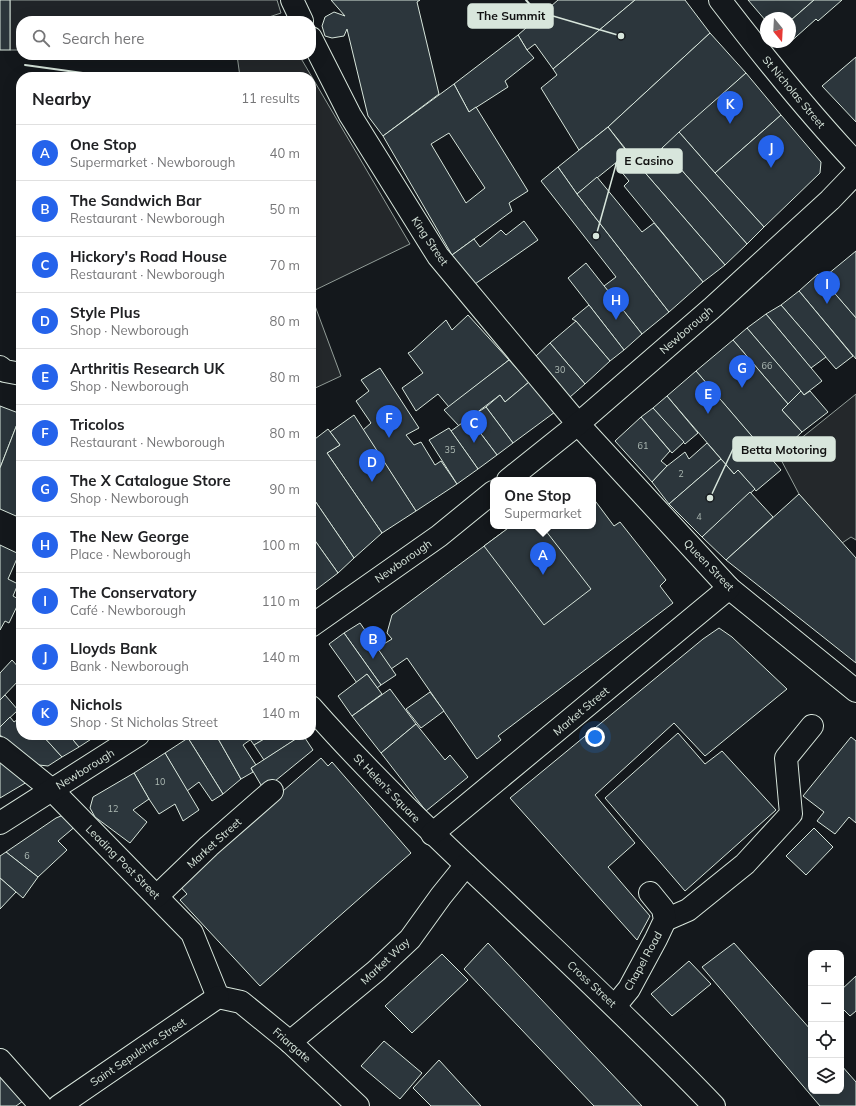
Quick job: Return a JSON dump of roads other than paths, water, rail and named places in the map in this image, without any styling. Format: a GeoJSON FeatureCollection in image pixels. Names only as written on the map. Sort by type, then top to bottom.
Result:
{"type":"FeatureCollection","features":[{"type":"Feature","properties":{"kind":"street"},"geometry":{"type":"LineString","coordinates":[[292,0],[300,16]]}},
{"type":"Feature","properties":{"kind":"street","name":"St Nicholas Street"},"geometry":{"type":"LineString","coordinates":[[720,0],[837,143],[856,163]]}},
{"type":"Feature","properties":{"kind":"street","name":"King Street"},"geometry":{"type":"LineString","coordinates":[[316,48],[350,115],[438,256],[578,424]]}},
{"type":"Feature","properties":{"kind":"street","name":"Newborough"},"geometry":{"type":"LineString","coordinates":[[512,477],[578,424],[712,308],[830,200],[856,173]]}},
{"type":"Feature","properties":{"kind":"street"},"geometry":{"type":"LineString","coordinates":[[0,367],[6,371],[16,373]]}},
{"type":"Feature","properties":{"kind":"street","name":"Queen Street"},"geometry":{"type":"LineString","coordinates":[[578,424],[729,588],[856,691]]}},
{"type":"Feature","properties":{"kind":"street","name":"Newborough"},"geometry":{"type":"LineString","coordinates":[[316,622],[439,536],[490,494]]}},
{"type":"Feature","properties":{"kind":"street","name":"Market Street"},"geometry":{"type":"LineString","coordinates":[[432,834],[729,588]]}},
{"type":"Feature","properties":{"kind":"street","name":"St Helen's Square"},"geometry":{"type":"LineString","coordinates":[[316,712],[337,737],[432,834],[466,865]]}},
{"type":"Feature","properties":{"kind":"street"},"geometry":{"type":"LineString","coordinates":[[665,920],[688,910],[746,864],[791,814],[786,758],[812,726]]}},
{"type":"Feature","properties":{"kind":"street","name":"Newborough"},"geometry":{"type":"LineString","coordinates":[[0,823],[130,740]]}},
{"type":"Feature","properties":{"kind":"street","name":"Leading Post Street"},"geometry":{"type":"LineString","coordinates":[[0,748],[52,790],[192,933],[218,997]]}},
{"type":"Feature","properties":{"kind":"street","name":"Market Street"},"geometry":{"type":"LineString","coordinates":[[157,896],[209,846],[272,791]]}},
{"type":"Feature","properties":{"kind":"street","name":"Cross Street"},"geometry":{"type":"LineString","coordinates":[[466,865],[615,1006],[714,1106]]}},
{"type":"Feature","properties":{"kind":"street","name":"Market Way"},"geometry":{"type":"LineString","coordinates":[[290,1042],[376,971],[410,939],[441,896],[466,865]]}},
{"type":"Feature","properties":{"kind":"street","name":"Chapel Road"},"geometry":{"type":"LineString","coordinates":[[615,1006],[629,989],[656,940],[665,920],[663,909],[650,893]]}},
{"type":"Feature","properties":{"kind":"street","name":"Friargate"},"geometry":{"type":"LineString","coordinates":[[218,997],[241,1002],[290,1042],[358,1106]]}},
{"type":"Feature","properties":{"kind":"street","name":"Saint Sepulchre Street"},"geometry":{"type":"LineString","coordinates":[[59,1106],[218,997]]}},
{"type":"Feature","properties":{"kind":"street"},"geometry":{"type":"LineString","coordinates":[[0,1060],[41,1106]]}},
{"type":"Feature","properties":{"kind":"place","name":"The Summit"},"geometry":{"type":"Point","coordinates":[621,36]}},
{"type":"Feature","properties":{"kind":"place","name":"Nichols"},"geometry":{"type":"Point","coordinates":[730,124]}},
{"type":"Feature","properties":{"kind":"place","name":"Lloyds Bank"},"geometry":{"type":"Point","coordinates":[771,168]}},
{"type":"Feature","properties":{"kind":"place","name":"E Casino"},"geometry":{"type":"Point","coordinates":[596,236]}},
{"type":"Feature","properties":{"kind":"place","name":"The Conservatory"},"geometry":{"type":"Point","coordinates":[827,304]}},
{"type":"Feature","properties":{"kind":"place","name":"The New George"},"geometry":{"type":"Point","coordinates":[616,320]}},
{"type":"Feature","properties":{"kind":"place","name":"The X Catalogue Store"},"geometry":{"type":"Point","coordinates":[742,388]}},
{"type":"Feature","properties":{"kind":"place","name":"Arthritis Research UK"},"geometry":{"type":"Point","coordinates":[708,414]}},
{"type":"Feature","properties":{"kind":"place","name":"Tricolos"},"geometry":{"type":"Point","coordinates":[389,438]}},
{"type":"Feature","properties":{"kind":"place","name":"Hickory's Road House"},"geometry":{"type":"Point","coordinates":[474,443]}},
{"type":"Feature","properties":{"kind":"place","name":"Style Plus"},"geometry":{"type":"Point","coordinates":[372,482]}},
{"type":"Feature","properties":{"kind":"place","name":"Betta Motoring"},"geometry":{"type":"Point","coordinates":[710,498]}},
{"type":"Feature","properties":{"kind":"place","name":"One Stop"},"geometry":{"type":"Point","coordinates":[543,575]}},
{"type":"Feature","properties":{"kind":"place","name":"The Sandwich Bar"},"geometry":{"type":"Point","coordinates":[373,659]}}]}
